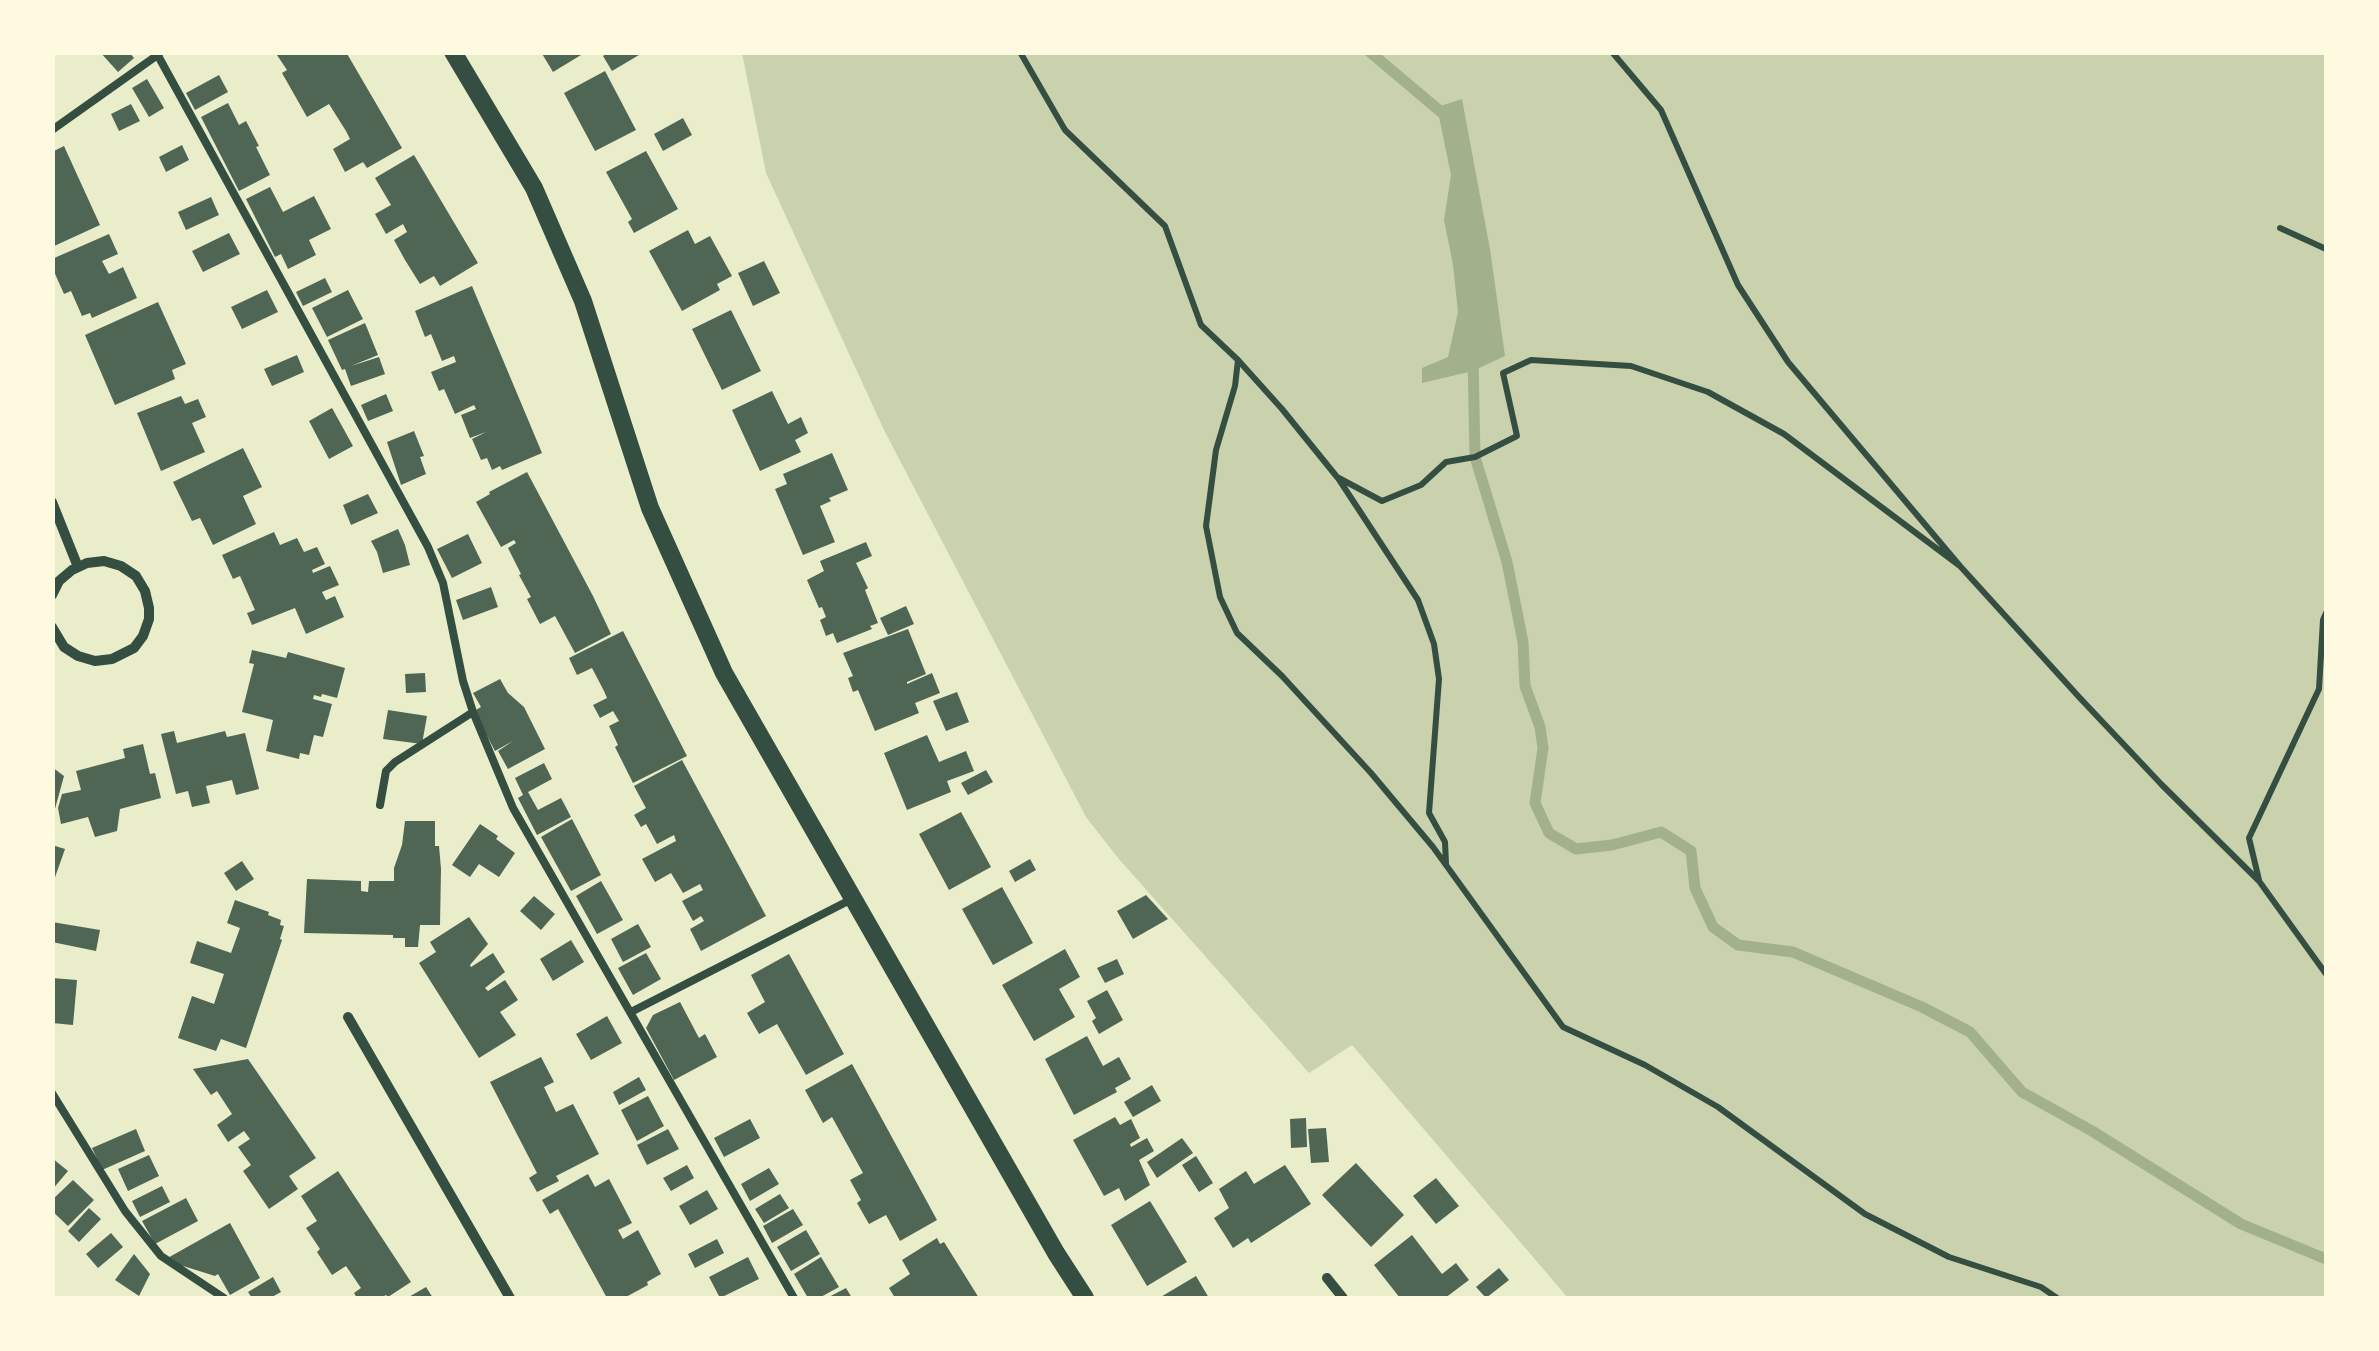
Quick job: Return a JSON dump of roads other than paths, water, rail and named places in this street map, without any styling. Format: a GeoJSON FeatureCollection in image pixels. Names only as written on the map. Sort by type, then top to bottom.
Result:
{"type":"FeatureCollection","features":[{"type":"Feature","properties":{"kind":"street"},"geometry":{"type":"LineString","coordinates":[[452,52],[534,188],[583,301],[650,508],[724,672],[1085,1298]]}},
{"type":"Feature","properties":{"kind":"street"},"geometry":{"type":"LineString","coordinates":[[52,502],[78,567]]}},
{"type":"Feature","properties":{"kind":"street"},"geometry":{"type":"LineString","coordinates":[[52,595],[72,570],[104,561],[136,576],[149,608],[143,636],[134,648],[112,660],[78,656],[64,646],[52,627]]}},
{"type":"Feature","properties":{"kind":"street"},"geometry":{"type":"LineString","coordinates":[[348,1017],[510,1298]]}},
{"type":"Feature","properties":{"kind":"street"},"geometry":{"type":"LineString","coordinates":[[1327,1278],[1343,1298]]}},
{"type":"Feature","properties":{"kind":"lane"},"geometry":{"type":"LineString","coordinates":[[52,130],[159,53],[428,547],[443,583],[472,712],[513,808],[794,1298]]}},
{"type":"Feature","properties":{"kind":"lane"},"geometry":{"type":"LineString","coordinates":[[380,806],[386,771],[472,712]]}},
{"type":"Feature","properties":{"kind":"lane"},"geometry":{"type":"LineString","coordinates":[[631,1012],[854,897]]}},
{"type":"Feature","properties":{"kind":"lane"},"geometry":{"type":"LineString","coordinates":[[52,1093],[125,1211],[161,1256],[224,1298]]}},
{"type":"Feature","properties":{"kind":"waterway"},"geometry":{"type":"LineString","coordinates":[[1370,52],[1447,117]]}},
{"type":"Feature","properties":{"kind":"waterway"},"geometry":{"type":"LineString","coordinates":[[1473,356],[1475,457],[1507,562],[1523,642],[1525,686],[1540,727],[1543,748],[1535,803],[1549,833],[1576,849],[1612,845],[1661,832],[1691,851],[1695,888],[1713,927],[1738,945],[1793,952],[1922,1007],[1970,1032],[2022,1092],[2241,1224],[2326,1259]]}}]}
